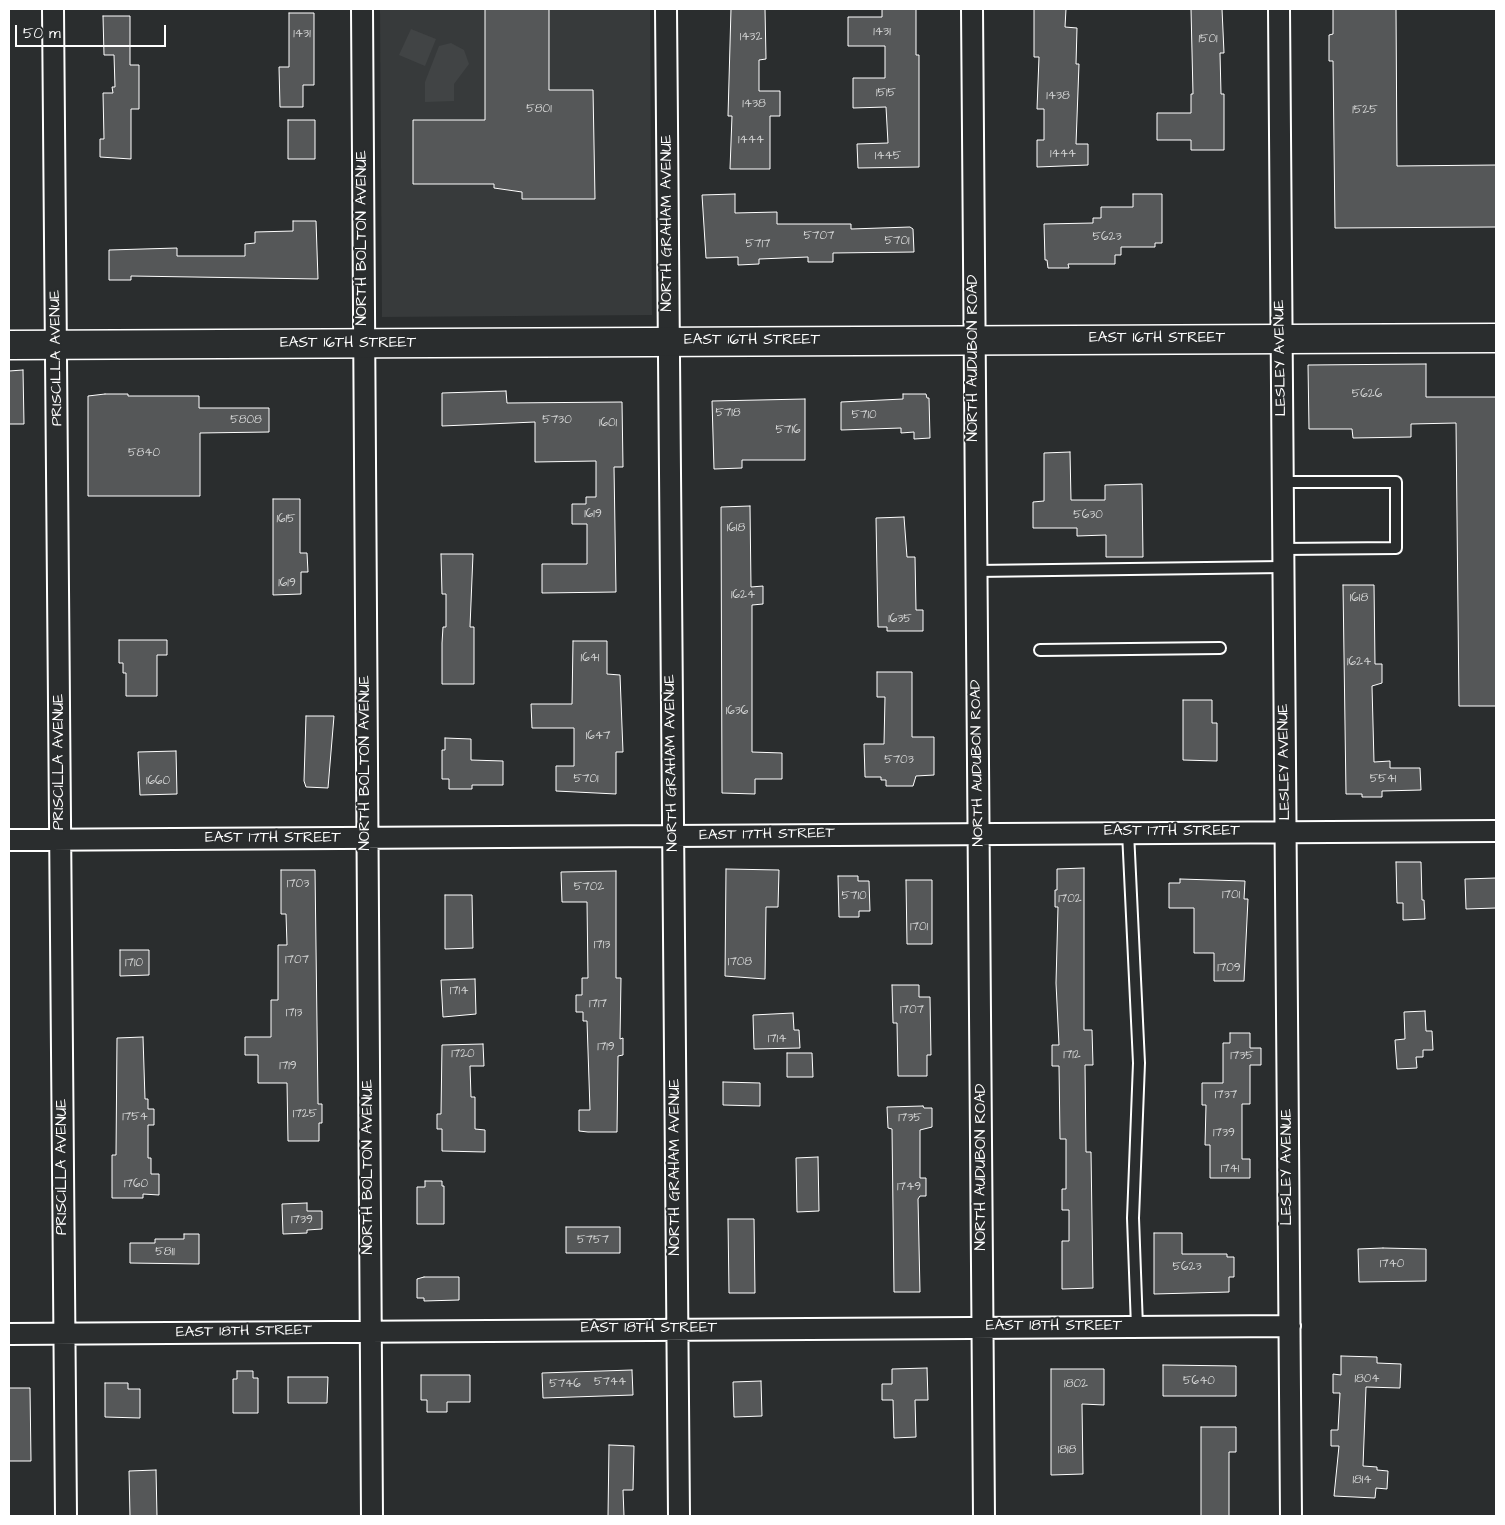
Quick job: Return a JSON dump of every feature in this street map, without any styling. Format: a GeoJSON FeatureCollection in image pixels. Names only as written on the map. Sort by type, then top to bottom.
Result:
{"type":"FeatureCollection","features":[{"type":"Feature","properties":{"kind":"main road","name":"EAST 16TH STREET"},"geometry":{"type":"LineString","coordinates":[[9,345],[1496,338]]}},
{"type":"Feature","properties":{"kind":"street","name":"PRISCILLA AVENUE"},"geometry":{"type":"LineString","coordinates":[[53,9],[66,1516]]}},
{"type":"Feature","properties":{"kind":"street","name":"NORTH BOLTON AVENUE"},"geometry":{"type":"LineString","coordinates":[[362,9],[372,1516]]}},
{"type":"Feature","properties":{"kind":"street","name":"NORTH GRAHAM AVENUE"},"geometry":{"type":"LineString","coordinates":[[666,9],[679,1516]]}},
{"type":"Feature","properties":{"kind":"street","name":"NORTH AUDUBON ROAD"},"geometry":{"type":"LineString","coordinates":[[972,9],[984,1516]]}},
{"type":"Feature","properties":{"kind":"street","name":"LESLEY AVENUE"},"geometry":{"type":"LineString","coordinates":[[1279,9],[1291,1516]]}},
{"type":"Feature","properties":{"kind":"street","name":"EAST 17TH STREET"},"geometry":{"type":"LineString","coordinates":[[9,840],[1496,831]]}},
{"type":"Feature","properties":{"kind":"street","name":"EAST 18TH STREET"},"geometry":{"type":"LineString","coordinates":[[9,1334],[371,1330],[1290,1326]]}},
{"type":"Feature","properties":{"kind":"lane"},"geometry":{"type":"LineString","coordinates":[[976,571],[1283,558],[1396,548],[1396,482],[1282,482]]}},
{"type":"Feature","properties":{"kind":"lane"},"geometry":{"type":"LineString","coordinates":[[1040,650],[1220,648]]}},
{"type":"Feature","properties":{"kind":"lane"},"geometry":{"type":"LineString","coordinates":[[1128,832],[1139,1063],[1133,1218],[1137,1327]]}},
{"type":"Feature","properties":{"kind":"shaded area"},"geometry":{"type":"Polygon","coordinates":[[[380,9],[650,9],[652,315],[382,317],[380,9]]]}},
{"type":"Feature","properties":{"kind":"shaded area"},"geometry":{"type":"Polygon","coordinates":[[[411,29],[436,39],[425,66],[399,55],[411,29]]]}},
{"type":"Feature","properties":{"kind":"shaded area"},"geometry":{"type":"Polygon","coordinates":[[[451,43],[464,50],[469,64],[454,84],[454,101],[425,102],[425,82],[439,46],[451,43]]]}},
{"type":"Feature","properties":{"kind":"building"},"geometry":{"type":"Polygon","coordinates":[[[485,9],[549,9],[549,90],[593,90],[595,199],[522,199],[522,192],[494,188],[494,184],[413,184],[413,120],[485,120],[485,9]]]}},
{"type":"Feature","properties":{"kind":"building"},"geometry":{"type":"Polygon","coordinates":[[[731,9],[765,9],[766,59],[759,60],[759,91],[780,91],[780,116],[770,116],[770,169],[730,169],[732,116],[728,116],[731,9]]]}},
{"type":"Feature","properties":{"kind":"building"},"geometry":{"type":"Polygon","coordinates":[[[882,9],[916,9],[916,55],[919,55],[919,167],[858,168],[857,144],[888,143],[886,107],[853,108],[853,78],[885,78],[885,46],[848,46],[848,17],[882,17],[882,9]]]}},
{"type":"Feature","properties":{"kind":"building"},"geometry":{"type":"Polygon","coordinates":[[[1034,9],[1066,9],[1065,27],[1077,28],[1076,64],[1079,64],[1076,144],[1088,144],[1088,165],[1037,167],[1037,140],[1044,140],[1044,109],[1037,109],[1039,57],[1034,57],[1034,9]]]}},
{"type":"Feature","properties":{"kind":"building"},"geometry":{"type":"Polygon","coordinates":[[[1191,9],[1222,9],[1224,53],[1220,53],[1221,94],[1224,94],[1224,150],[1191,150],[1191,140],[1157,140],[1157,113],[1191,113],[1191,94],[1193,94],[1191,9]]]}},
{"type":"Feature","properties":{"kind":"building"},"geometry":{"type":"Polygon","coordinates":[[[1333,9],[1396,9],[1397,166],[1496,165],[1496,227],[1335,228],[1333,61],[1329,61],[1329,35],[1333,34],[1333,9]]]}},
{"type":"Feature","properties":{"kind":"building"},"geometry":{"type":"Polygon","coordinates":[[[289,13],[314,13],[314,85],[303,85],[303,107],[280,107],[279,67],[289,67],[289,13]]]}},
{"type":"Feature","properties":{"kind":"building"},"geometry":{"type":"Polygon","coordinates":[[[103,16],[130,16],[130,65],[139,65],[139,109],[131,109],[131,159],[100,157],[100,139],[104,139],[103,93],[113,93],[112,87],[115,87],[114,55],[104,55],[103,16]]]}},
{"type":"Feature","properties":{"kind":"building"},"geometry":{"type":"Polygon","coordinates":[[[288,120],[315,120],[315,159],[288,159],[288,120]]]}},
{"type":"Feature","properties":{"kind":"building"},"geometry":{"type":"Polygon","coordinates":[[[735,194],[735,213],[777,212],[777,224],[851,224],[851,229],[910,227],[913,229],[914,252],[833,253],[833,262],[808,262],[808,257],[759,259],[759,264],[738,265],[738,257],[706,258],[702,195],[735,194]]]}},
{"type":"Feature","properties":{"kind":"building"},"geometry":{"type":"Polygon","coordinates":[[[1133,194],[1162,194],[1162,243],[1155,243],[1155,247],[1121,247],[1121,255],[1115,255],[1115,264],[1068,264],[1069,268],[1048,268],[1047,260],[1045,260],[1044,224],[1093,223],[1093,218],[1101,218],[1101,207],[1133,207],[1133,194]]]}},
{"type":"Feature","properties":{"kind":"building"},"geometry":{"type":"Polygon","coordinates":[[[293,221],[316,221],[318,279],[131,276],[131,280],[109,280],[109,250],[177,248],[177,256],[245,256],[245,244],[255,243],[255,232],[293,231],[293,221]]]}},
{"type":"Feature","properties":{"kind":"building"},"geometry":{"type":"Polygon","coordinates":[[[1426,364],[1426,397],[1496,397],[1496,706],[1459,706],[1456,423],[1411,424],[1411,437],[1353,438],[1352,429],[1309,429],[1308,365],[1426,364]]]}},
{"type":"Feature","properties":{"kind":"building"},"geometry":{"type":"Polygon","coordinates":[[[23,370],[24,424],[9,424],[9,371],[23,370]]]}},
{"type":"Feature","properties":{"kind":"building"},"geometry":{"type":"Polygon","coordinates":[[[506,391],[507,403],[622,402],[623,467],[614,467],[616,592],[542,593],[542,564],[587,564],[587,524],[572,524],[572,504],[586,504],[586,497],[596,497],[596,461],[535,462],[535,422],[442,426],[442,393],[506,391]]]}},
{"type":"Feature","properties":{"kind":"building"},"geometry":{"type":"Polygon","coordinates":[[[128,394],[128,396],[199,396],[199,408],[269,408],[269,432],[200,433],[200,496],[88,496],[88,396],[128,394]]]}},
{"type":"Feature","properties":{"kind":"building"},"geometry":{"type":"Polygon","coordinates":[[[903,394],[926,394],[927,398],[929,398],[930,438],[914,439],[914,432],[901,433],[901,428],[841,430],[841,402],[903,399],[903,394]]]}},
{"type":"Feature","properties":{"kind":"building"},"geometry":{"type":"Polygon","coordinates":[[[805,399],[805,460],[742,460],[742,468],[714,469],[712,401],[805,399]]]}},
{"type":"Feature","properties":{"kind":"building"},"geometry":{"type":"Polygon","coordinates":[[[1070,452],[1071,500],[1105,500],[1105,485],[1142,484],[1143,557],[1106,557],[1106,535],[1077,536],[1077,528],[1033,528],[1033,502],[1044,501],[1044,453],[1070,452]]]}},
{"type":"Feature","properties":{"kind":"building"},"geometry":{"type":"Polygon","coordinates":[[[273,499],[300,499],[300,553],[307,553],[308,572],[301,572],[301,594],[273,595],[273,499]]]}},
{"type":"Feature","properties":{"kind":"building"},"geometry":{"type":"Polygon","coordinates":[[[750,506],[751,587],[763,586],[763,604],[752,605],[752,752],[782,753],[782,779],[755,779],[755,794],[722,793],[721,507],[750,506]]]}},
{"type":"Feature","properties":{"kind":"building"},"geometry":{"type":"Polygon","coordinates":[[[904,517],[907,557],[915,557],[916,610],[923,610],[923,631],[887,631],[887,627],[878,627],[876,518],[904,517]]]}},
{"type":"Feature","properties":{"kind":"building"},"geometry":{"type":"Polygon","coordinates":[[[441,554],[473,554],[470,627],[474,627],[474,684],[442,684],[442,643],[443,627],[446,627],[446,594],[442,594],[441,554]]]}},
{"type":"Feature","properties":{"kind":"building"},"geometry":{"type":"Polygon","coordinates":[[[1343,585],[1374,585],[1375,664],[1382,664],[1382,683],[1372,686],[1374,762],[1390,761],[1390,768],[1420,768],[1421,790],[1382,791],[1382,797],[1362,797],[1362,794],[1346,794],[1343,585]]]}},
{"type":"Feature","properties":{"kind":"building"},"geometry":{"type":"Polygon","coordinates":[[[119,640],[167,640],[167,655],[157,655],[157,696],[126,696],[126,673],[123,673],[123,663],[119,663],[119,640]]]}},
{"type":"Feature","properties":{"kind":"building"},"geometry":{"type":"Polygon","coordinates":[[[573,641],[607,641],[607,674],[620,675],[623,752],[616,752],[616,794],[556,791],[556,766],[574,766],[574,728],[532,728],[531,704],[572,704],[573,641]]]}},
{"type":"Feature","properties":{"kind":"building"},"geometry":{"type":"Polygon","coordinates":[[[877,672],[912,672],[912,737],[934,737],[934,775],[916,776],[913,786],[886,786],[886,780],[881,780],[881,777],[865,777],[864,744],[884,744],[885,697],[877,697],[877,672]]]}},
{"type":"Feature","properties":{"kind":"building"},"geometry":{"type":"Polygon","coordinates":[[[1183,700],[1212,700],[1212,723],[1217,723],[1217,761],[1183,760],[1183,700]]]}},
{"type":"Feature","properties":{"kind":"building"},"geometry":{"type":"Polygon","coordinates":[[[306,716],[334,716],[328,788],[306,787],[304,781],[306,716]]]}},
{"type":"Feature","properties":{"kind":"building"},"geometry":{"type":"Polygon","coordinates":[[[445,738],[471,739],[471,760],[503,761],[503,785],[472,785],[472,789],[449,789],[449,779],[442,779],[442,750],[445,750],[445,738]]]}},
{"type":"Feature","properties":{"kind":"building"},"geometry":{"type":"Polygon","coordinates":[[[176,751],[177,794],[140,795],[138,752],[176,751]]]}},
{"type":"Feature","properties":{"kind":"building"},"geometry":{"type":"Polygon","coordinates":[[[1396,862],[1421,862],[1422,900],[1424,900],[1425,919],[1403,920],[1403,903],[1397,903],[1396,862]]]}},
{"type":"Feature","properties":{"kind":"building"},"geometry":{"type":"Polygon","coordinates":[[[1084,868],[1084,1030],[1092,1030],[1093,1065],[1085,1065],[1086,1152],[1091,1152],[1093,1288],[1062,1289],[1062,1241],[1069,1241],[1069,1210],[1062,1210],[1062,1189],[1066,1189],[1066,1139],[1060,1139],[1059,1066],[1052,1066],[1052,1045],[1059,1045],[1056,983],[1058,907],[1055,907],[1055,890],[1057,890],[1057,869],[1084,868]]]}},
{"type":"Feature","properties":{"kind":"building"},"geometry":{"type":"Polygon","coordinates":[[[726,869],[779,870],[778,907],[766,907],[765,979],[725,976],[726,869]]]}},
{"type":"Feature","properties":{"kind":"building"},"geometry":{"type":"Polygon","coordinates":[[[281,870],[315,870],[318,1104],[322,1104],[322,1123],[319,1123],[319,1141],[288,1141],[287,1083],[258,1083],[258,1055],[245,1055],[245,1037],[271,1037],[271,1000],[278,1000],[278,945],[287,945],[286,914],[281,914],[281,870]]]}},
{"type":"Feature","properties":{"kind":"building"},"geometry":{"type":"Polygon","coordinates":[[[616,871],[616,978],[621,978],[620,1039],[623,1038],[623,1055],[618,1056],[617,1132],[579,1131],[579,1110],[590,1110],[587,1021],[583,1021],[583,1012],[576,1012],[576,995],[582,995],[582,978],[588,978],[587,902],[562,902],[561,872],[616,871]]]}},
{"type":"Feature","properties":{"kind":"building"},"geometry":{"type":"Polygon","coordinates":[[[838,876],[858,876],[858,881],[869,881],[870,911],[859,911],[859,917],[839,917],[838,876]]]}},
{"type":"Feature","properties":{"kind":"building"},"geometry":{"type":"Polygon","coordinates":[[[1496,878],[1496,908],[1466,909],[1465,879],[1496,878]]]}},
{"type":"Feature","properties":{"kind":"building"},"geometry":{"type":"Polygon","coordinates":[[[1180,879],[1245,881],[1244,899],[1248,899],[1244,981],[1214,981],[1214,953],[1194,953],[1194,908],[1169,908],[1169,883],[1180,883],[1180,879]]]}},
{"type":"Feature","properties":{"kind":"building"},"geometry":{"type":"Polygon","coordinates":[[[906,880],[932,880],[932,944],[907,944],[906,880]]]}},
{"type":"Feature","properties":{"kind":"building"},"geometry":{"type":"Polygon","coordinates":[[[445,895],[472,895],[473,948],[445,949],[445,895]]]}},
{"type":"Feature","properties":{"kind":"building"},"geometry":{"type":"Polygon","coordinates":[[[120,950],[149,950],[149,975],[120,976],[120,950]]]}},
{"type":"Feature","properties":{"kind":"building"},"geometry":{"type":"Polygon","coordinates":[[[475,979],[476,1014],[443,1017],[441,980],[475,979]]]}},
{"type":"Feature","properties":{"kind":"building"},"geometry":{"type":"Polygon","coordinates":[[[892,985],[919,985],[919,997],[930,997],[931,1055],[927,1055],[927,1076],[898,1076],[897,1023],[893,1023],[892,985]]]}},
{"type":"Feature","properties":{"kind":"building"},"geometry":{"type":"Polygon","coordinates":[[[1425,1011],[1426,1031],[1432,1031],[1433,1050],[1423,1050],[1423,1057],[1416,1057],[1417,1068],[1397,1069],[1395,1040],[1405,1039],[1404,1012],[1425,1011]]]}},
{"type":"Feature","properties":{"kind":"building"},"geometry":{"type":"Polygon","coordinates":[[[793,1013],[794,1030],[799,1030],[800,1048],[754,1049],[753,1015],[793,1013]]]}},
{"type":"Feature","properties":{"kind":"building"},"geometry":{"type":"Polygon","coordinates":[[[1230,1033],[1250,1033],[1250,1048],[1261,1048],[1261,1065],[1250,1065],[1250,1104],[1242,1104],[1242,1159],[1250,1159],[1250,1178],[1210,1178],[1210,1145],[1205,1145],[1206,1105],[1202,1105],[1202,1083],[1223,1083],[1223,1043],[1230,1043],[1230,1033]]]}},
{"type":"Feature","properties":{"kind":"building"},"geometry":{"type":"Polygon","coordinates":[[[143,1037],[145,1099],[148,1099],[148,1109],[154,1109],[154,1125],[148,1125],[148,1158],[151,1158],[151,1174],[159,1174],[159,1195],[143,1194],[143,1198],[112,1198],[112,1155],[116,1155],[117,1038],[143,1037]]]}},
{"type":"Feature","properties":{"kind":"building"},"geometry":{"type":"Polygon","coordinates":[[[483,1044],[484,1066],[470,1066],[471,1097],[475,1097],[475,1129],[485,1130],[485,1152],[442,1151],[442,1129],[437,1129],[437,1114],[441,1114],[442,1045],[483,1044]]]}},
{"type":"Feature","properties":{"kind":"building"},"geometry":{"type":"Polygon","coordinates":[[[787,1053],[812,1053],[813,1077],[787,1077],[787,1053]]]}},
{"type":"Feature","properties":{"kind":"building"},"geometry":{"type":"Polygon","coordinates":[[[723,1082],[760,1083],[760,1106],[723,1105],[723,1082]]]}},
{"type":"Feature","properties":{"kind":"building"},"geometry":{"type":"Polygon","coordinates":[[[923,1106],[924,1108],[932,1108],[932,1127],[920,1130],[920,1178],[926,1178],[926,1196],[920,1196],[918,1199],[920,1292],[894,1292],[892,1129],[888,1128],[887,1107],[923,1106]]]}},
{"type":"Feature","properties":{"kind":"building"},"geometry":{"type":"Polygon","coordinates":[[[818,1157],[819,1211],[797,1212],[796,1158],[818,1157]]]}},
{"type":"Feature","properties":{"kind":"building"},"geometry":{"type":"Polygon","coordinates":[[[425,1181],[442,1181],[442,1186],[444,1186],[444,1224],[417,1224],[417,1187],[425,1187],[425,1181]]]}},
{"type":"Feature","properties":{"kind":"building"},"geometry":{"type":"Polygon","coordinates":[[[307,1203],[307,1211],[322,1211],[322,1229],[307,1230],[307,1233],[283,1234],[282,1204],[307,1203]]]}},
{"type":"Feature","properties":{"kind":"building"},"geometry":{"type":"Polygon","coordinates":[[[728,1219],[754,1219],[755,1293],[729,1293],[728,1219]]]}},
{"type":"Feature","properties":{"kind":"building"},"geometry":{"type":"Polygon","coordinates":[[[566,1227],[620,1227],[620,1253],[566,1253],[566,1227]]]}},
{"type":"Feature","properties":{"kind":"building"},"geometry":{"type":"Polygon","coordinates":[[[1154,1233],[1182,1233],[1182,1254],[1227,1254],[1227,1257],[1234,1257],[1234,1277],[1229,1277],[1229,1292],[1154,1294],[1154,1233]]]}},
{"type":"Feature","properties":{"kind":"building"},"geometry":{"type":"Polygon","coordinates":[[[184,1234],[199,1234],[199,1264],[130,1263],[130,1243],[155,1243],[155,1239],[184,1239],[184,1234]]]}},
{"type":"Feature","properties":{"kind":"building"},"geometry":{"type":"Polygon","coordinates":[[[1358,1249],[1426,1249],[1426,1281],[1359,1282],[1358,1249]]]}},
{"type":"Feature","properties":{"kind":"building"},"geometry":{"type":"Polygon","coordinates":[[[424,1277],[459,1277],[459,1300],[424,1301],[424,1298],[417,1298],[417,1279],[424,1277]]]}},
{"type":"Feature","properties":{"kind":"building"},"geometry":{"type":"Polygon","coordinates":[[[1341,1356],[1377,1357],[1377,1363],[1401,1364],[1400,1388],[1366,1387],[1363,1466],[1377,1467],[1377,1470],[1388,1471],[1387,1489],[1376,1488],[1375,1498],[1334,1496],[1339,1446],[1331,1446],[1331,1430],[1338,1430],[1340,1393],[1333,1393],[1333,1374],[1341,1375],[1341,1356]]]}},
{"type":"Feature","properties":{"kind":"building"},"geometry":{"type":"Polygon","coordinates":[[[1163,1365],[1236,1366],[1236,1396],[1163,1396],[1163,1365]]]}},
{"type":"Feature","properties":{"kind":"building"},"geometry":{"type":"Polygon","coordinates":[[[927,1368],[928,1400],[915,1400],[916,1437],[894,1438],[893,1400],[882,1400],[882,1384],[892,1384],[892,1369],[927,1368]]]}},
{"type":"Feature","properties":{"kind":"building"},"geometry":{"type":"Polygon","coordinates":[[[1051,1369],[1104,1369],[1104,1405],[1082,1404],[1083,1474],[1051,1475],[1051,1369]]]}},
{"type":"Feature","properties":{"kind":"building"},"geometry":{"type":"Polygon","coordinates":[[[632,1370],[633,1395],[543,1398],[542,1373],[632,1370]]]}},
{"type":"Feature","properties":{"kind":"building"},"geometry":{"type":"Polygon","coordinates":[[[237,1371],[253,1371],[253,1378],[258,1378],[258,1413],[233,1413],[233,1379],[237,1379],[237,1371]]]}},
{"type":"Feature","properties":{"kind":"building"},"geometry":{"type":"Polygon","coordinates":[[[421,1375],[470,1375],[470,1402],[447,1402],[447,1412],[427,1412],[427,1400],[421,1400],[421,1375]]]}},
{"type":"Feature","properties":{"kind":"building"},"geometry":{"type":"Polygon","coordinates":[[[288,1377],[328,1377],[327,1403],[288,1403],[288,1377]]]}},
{"type":"Feature","properties":{"kind":"building"},"geometry":{"type":"Polygon","coordinates":[[[761,1381],[762,1416],[734,1417],[733,1382],[761,1381]]]}},
{"type":"Feature","properties":{"kind":"building"},"geometry":{"type":"Polygon","coordinates":[[[105,1383],[128,1383],[128,1389],[140,1389],[140,1418],[105,1417],[105,1383]]]}},
{"type":"Feature","properties":{"kind":"building"},"geometry":{"type":"Polygon","coordinates":[[[9,1388],[30,1388],[31,1461],[9,1461],[9,1388]]]}},
{"type":"Feature","properties":{"kind":"building"},"geometry":{"type":"Polygon","coordinates":[[[1201,1427],[1236,1427],[1236,1452],[1229,1452],[1229,1516],[1201,1516],[1201,1427]]]}},
{"type":"Feature","properties":{"kind":"building"},"geometry":{"type":"Polygon","coordinates":[[[609,1445],[634,1446],[633,1490],[623,1490],[624,1516],[608,1516],[609,1445]]]}},
{"type":"Feature","properties":{"kind":"building"},"geometry":{"type":"Polygon","coordinates":[[[156,1470],[157,1516],[130,1516],[129,1471],[156,1470]]]}}]}
